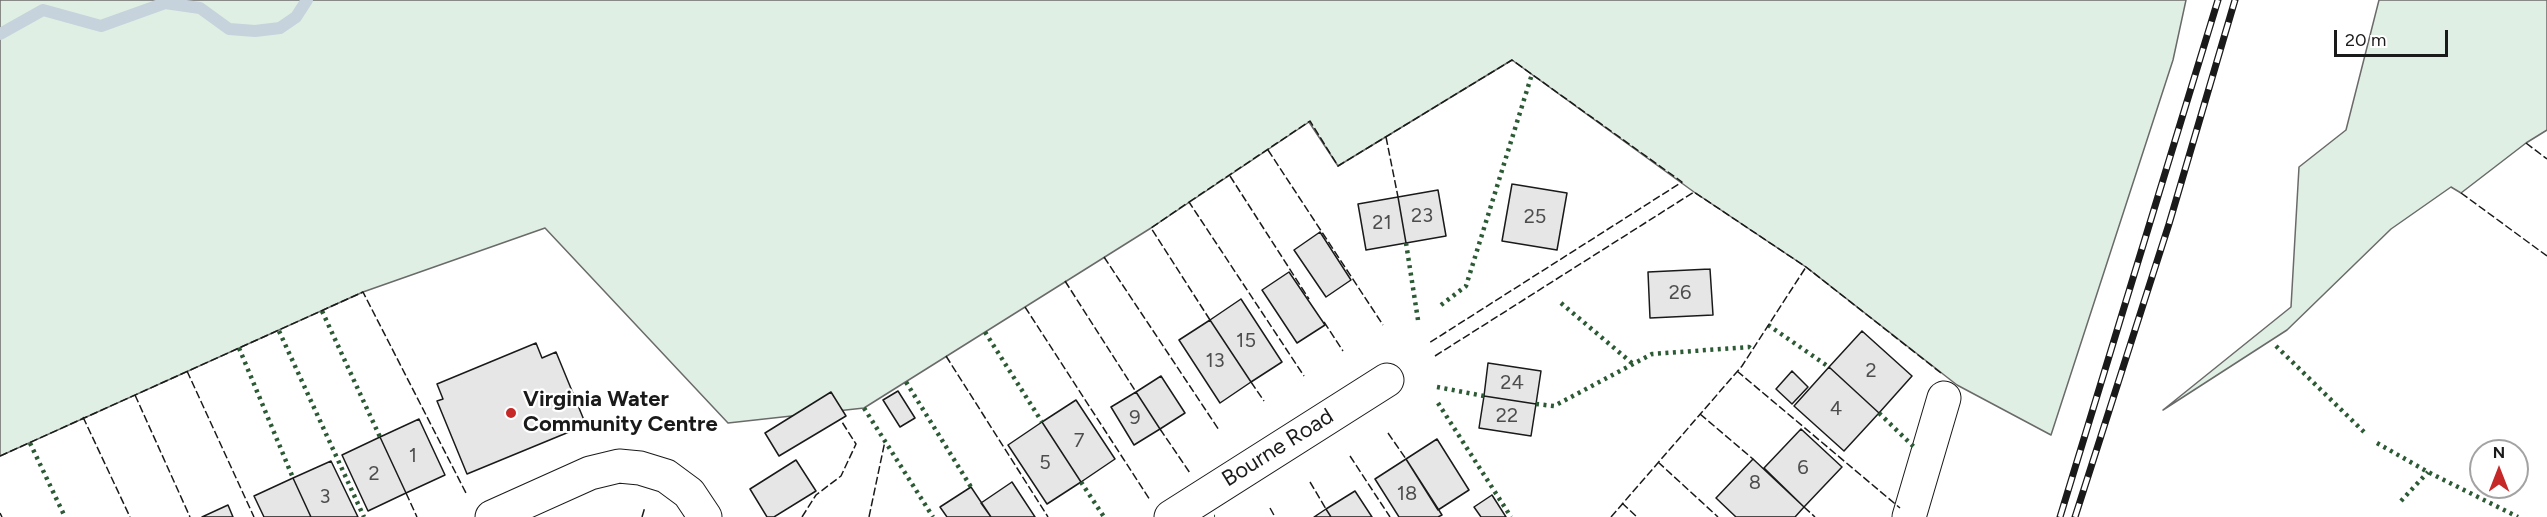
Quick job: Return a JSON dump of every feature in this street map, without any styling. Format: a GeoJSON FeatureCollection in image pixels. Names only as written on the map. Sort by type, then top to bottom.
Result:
{"type":"FeatureCollection","features":[{"type":"Feature","properties":{"kind":"street","name":"Bourne Road"},"geometry":{"type":"LineString","coordinates":[[1171,517],[1387,380]]}},
{"type":"Feature","properties":{"kind":"street"},"geometry":{"type":"LineString","coordinates":[[1909,517],[1944,398]]}},
{"type":"Feature","properties":{"kind":"street"},"geometry":{"type":"LineString","coordinates":[[492,517],[590,473],[619,466],[649,470],[666,476],[689,493],[705,517]]}},
{"type":"Feature","properties":{"kind":"green space"},"geometry":{"type":"Polygon","coordinates":[[[0,0],[2186,0],[2173,60],[2051,435],[1957,385],[1806,267],[1694,192],[1512,60],[1338,166],[1309,122],[1151,228],[864,408],[728,423],[545,228],[363,292],[0,456],[0,0]]]}},
{"type":"Feature","properties":{"kind":"green space"},"geometry":{"type":"Polygon","coordinates":[[[2379,0],[2547,0],[2547,130],[2526,143],[2461,193],[2451,187],[2391,229],[2287,330],[2163,410],[2291,307],[2299,167],[2346,130],[2379,0]]]}},
{"type":"Feature","properties":{"kind":"building"},"geometry":{"type":"Polygon","coordinates":[[[1512,184],[1567,193],[1557,250],[1502,241],[1512,184]]]}},
{"type":"Feature","properties":{"kind":"building"},"geometry":{"type":"Polygon","coordinates":[[[1438,190],[1446,236],[1406,243],[1398,197],[1438,190]]]}},
{"type":"Feature","properties":{"kind":"building"},"geometry":{"type":"Polygon","coordinates":[[[1398,197],[1406,243],[1366,250],[1358,204],[1398,197]]]}},
{"type":"Feature","properties":{"kind":"building"},"geometry":{"type":"Polygon","coordinates":[[[1320,232],[1351,280],[1326,297],[1294,250],[1320,232]]]}},
{"type":"Feature","properties":{"kind":"building"},"geometry":{"type":"Polygon","coordinates":[[[1710,269],[1713,315],[1650,318],[1648,272],[1710,269]]]}},
{"type":"Feature","properties":{"kind":"building"},"geometry":{"type":"Polygon","coordinates":[[[1289,272],[1325,325],[1297,343],[1262,290],[1289,272]]]}},
{"type":"Feature","properties":{"kind":"building"},"geometry":{"type":"Polygon","coordinates":[[[1241,299],[1282,362],[1251,382],[1210,320],[1241,299]]]}},
{"type":"Feature","properties":{"kind":"building"},"geometry":{"type":"Polygon","coordinates":[[[1210,320],[1251,382],[1220,403],[1179,340],[1210,320]]]}},
{"type":"Feature","properties":{"kind":"building"},"geometry":{"type":"Polygon","coordinates":[[[1862,331],[1912,376],[1879,413],[1829,367],[1862,331]]]}},
{"type":"Feature","properties":{"kind":"building","name":"Virginia Water Community Centre"},"geometry":{"type":"Polygon","coordinates":[[[536,343],[542,358],[556,352],[586,425],[467,474],[437,401],[443,399],[437,384],[536,343]]]}},
{"type":"Feature","properties":{"kind":"building"},"geometry":{"type":"Polygon","coordinates":[[[1488,363],[1541,371],[1536,404],[1484,396],[1488,363]]]}},
{"type":"Feature","properties":{"kind":"building"},"geometry":{"type":"Polygon","coordinates":[[[1829,367],[1879,413],[1844,451],[1794,406],[1829,367]]]}},
{"type":"Feature","properties":{"kind":"building"},"geometry":{"type":"Polygon","coordinates":[[[1792,371],[1808,387],[1792,404],[1776,389],[1792,371]]]}},
{"type":"Feature","properties":{"kind":"building"},"geometry":{"type":"Polygon","coordinates":[[[1161,376],[1185,413],[1160,429],[1136,392],[1161,376]]]}},
{"type":"Feature","properties":{"kind":"building"},"geometry":{"type":"Polygon","coordinates":[[[898,391],[915,418],[900,427],[883,400],[898,391]]]}},
{"type":"Feature","properties":{"kind":"building"},"geometry":{"type":"Polygon","coordinates":[[[831,392],[846,416],[779,456],[765,433],[831,392]]]}},
{"type":"Feature","properties":{"kind":"building"},"geometry":{"type":"Polygon","coordinates":[[[1136,392],[1160,429],[1134,445],[1111,407],[1136,392]]]}},
{"type":"Feature","properties":{"kind":"building"},"geometry":{"type":"Polygon","coordinates":[[[1484,396],[1536,404],[1531,436],[1479,428],[1484,396]]]}},
{"type":"Feature","properties":{"kind":"building"},"geometry":{"type":"Polygon","coordinates":[[[1076,400],[1115,459],[1081,482],[1042,422],[1076,400]]]}},
{"type":"Feature","properties":{"kind":"building"},"geometry":{"type":"Polygon","coordinates":[[[419,419],[445,475],[406,493],[380,437],[419,419]]]}},
{"type":"Feature","properties":{"kind":"building"},"geometry":{"type":"Polygon","coordinates":[[[1042,422],[1081,482],[1047,504],[1008,445],[1042,422]]]}},
{"type":"Feature","properties":{"kind":"building"},"geometry":{"type":"Polygon","coordinates":[[[1801,429],[1842,467],[1804,507],[1764,468],[1801,429]]]}},
{"type":"Feature","properties":{"kind":"building"},"geometry":{"type":"Polygon","coordinates":[[[380,437],[406,493],[368,511],[342,455],[380,437]]]}},
{"type":"Feature","properties":{"kind":"building"},"geometry":{"type":"Polygon","coordinates":[[[1437,439],[1469,490],[1438,510],[1406,459],[1437,439]]]}},
{"type":"Feature","properties":{"kind":"building"},"geometry":{"type":"Polygon","coordinates":[[[1406,459],[1442,515],[1438,517],[1399,517],[1375,479],[1406,459]]]}},
{"type":"Feature","properties":{"kind":"building"},"geometry":{"type":"Polygon","coordinates":[[[1753,459],[1804,507],[1795,517],[1736,517],[1716,498],[1753,459]]]}},
{"type":"Feature","properties":{"kind":"building"},"geometry":{"type":"Polygon","coordinates":[[[796,460],[816,491],[774,517],[767,517],[750,489],[796,460]]]}},
{"type":"Feature","properties":{"kind":"building"},"geometry":{"type":"Polygon","coordinates":[[[331,461],[358,517],[311,517],[293,478],[331,461]]]}},
{"type":"Feature","properties":{"kind":"building"},"geometry":{"type":"Polygon","coordinates":[[[293,478],[311,517],[264,517],[254,496],[293,478]]]}},
{"type":"Feature","properties":{"kind":"building"},"geometry":{"type":"Polygon","coordinates":[[[1012,482],[1035,517],[991,517],[981,503],[1012,482]]]}},
{"type":"Feature","properties":{"kind":"building"},"geometry":{"type":"Polygon","coordinates":[[[971,487],[991,517],[947,517],[940,507],[971,487]]]}},
{"type":"Feature","properties":{"kind":"building"},"geometry":{"type":"Polygon","coordinates":[[[1355,491],[1372,517],[1331,517],[1326,509],[1355,491]]]}},
{"type":"Feature","properties":{"kind":"building"},"geometry":{"type":"Polygon","coordinates":[[[1492,495],[1506,517],[1481,517],[1474,507],[1492,495]]]}},
{"type":"Feature","properties":{"kind":"building"},"geometry":{"type":"Polygon","coordinates":[[[228,505],[233,517],[202,517],[228,505]]]}},
{"type":"Feature","properties":{"kind":"building"},"geometry":{"type":"Polygon","coordinates":[[[1326,509],[1331,517],[1314,517],[1326,509]]]}},
{"type":"Feature","properties":{"kind":"waterway"},"geometry":{"type":"LineString","coordinates":[[0,34],[43,10],[101,26],[165,3],[200,8],[229,29],[255,31],[280,28],[296,17],[307,0]]}},
{"type":"Feature","properties":{"kind":"railway"},"geometry":{"type":"LineString","coordinates":[[2060,517],[2218,0]]}},
{"type":"Feature","properties":{"kind":"railway"},"geometry":{"type":"LineString","coordinates":[[2075,517],[2169,224],[2235,0]]}},
{"type":"Feature","properties":{"kind":"hedge"},"geometry":{"type":"LineString","coordinates":[[1441,305],[1466,286],[1532,74]]}},
{"type":"Feature","properties":{"kind":"hedge"},"geometry":{"type":"LineString","coordinates":[[1406,243],[1418,320]]}},
{"type":"Feature","properties":{"kind":"hedge"},"geometry":{"type":"LineString","coordinates":[[1561,303],[1633,364]]}},
{"type":"Feature","properties":{"kind":"hedge"},"geometry":{"type":"LineString","coordinates":[[322,311],[380,437]]}},
{"type":"Feature","properties":{"kind":"hedge"},"geometry":{"type":"LineString","coordinates":[[1768,325],[1829,367]]}},
{"type":"Feature","properties":{"kind":"hedge"},"geometry":{"type":"LineString","coordinates":[[279,331],[364,517]]}},
{"type":"Feature","properties":{"kind":"hedge"},"geometry":{"type":"LineString","coordinates":[[985,332],[1042,422]]}},
{"type":"Feature","properties":{"kind":"hedge"},"geometry":{"type":"LineString","coordinates":[[2276,346],[2365,433]]}},
{"type":"Feature","properties":{"kind":"hedge"},"geometry":{"type":"LineString","coordinates":[[1536,404],[1554,406],[1652,354],[1749,347],[1753,350]]}},
{"type":"Feature","properties":{"kind":"hedge"},"geometry":{"type":"LineString","coordinates":[[239,348],[293,478]]}},
{"type":"Feature","properties":{"kind":"hedge"},"geometry":{"type":"LineString","coordinates":[[906,382],[971,487]]}},
{"type":"Feature","properties":{"kind":"hedge"},"geometry":{"type":"LineString","coordinates":[[1437,387],[1484,396]]}},
{"type":"Feature","properties":{"kind":"hedge"},"geometry":{"type":"LineString","coordinates":[[1438,403],[1511,517]]}},
{"type":"Feature","properties":{"kind":"hedge"},"geometry":{"type":"LineString","coordinates":[[864,408],[933,517]]}},
{"type":"Feature","properties":{"kind":"hedge"},"geometry":{"type":"LineString","coordinates":[[1879,413],[1916,449]]}},
{"type":"Feature","properties":{"kind":"hedge"},"geometry":{"type":"LineString","coordinates":[[30,443],[65,517]]}},
{"type":"Feature","properties":{"kind":"hedge"},"geometry":{"type":"LineString","coordinates":[[2377,443],[2428,472],[2518,517]]}},
{"type":"Feature","properties":{"kind":"hedge"},"geometry":{"type":"LineString","coordinates":[[2401,501],[2428,472]]}},
{"type":"Feature","properties":{"kind":"hedge"},"geometry":{"type":"LineString","coordinates":[[1081,482],[1104,517]]}},
{"type":"Feature","properties":{"kind":"fence"},"geometry":{"type":"LineString","coordinates":[[1189,202],[1310,121],[1338,166],[1512,60],[1682,182],[1429,343]]}},
{"type":"Feature","properties":{"kind":"fence"},"geometry":{"type":"LineString","coordinates":[[1386,137],[1398,197]]}},
{"type":"Feature","properties":{"kind":"fence"},"geometry":{"type":"LineString","coordinates":[[2526,143],[2547,159]]}},
{"type":"Feature","properties":{"kind":"fence"},"geometry":{"type":"LineString","coordinates":[[1268,150],[1383,325]]}},
{"type":"Feature","properties":{"kind":"fence"},"geometry":{"type":"LineString","coordinates":[[1230,176],[1309,299]]}},
{"type":"Feature","properties":{"kind":"fence"},"geometry":{"type":"LineString","coordinates":[[1435,356],[1694,192],[1806,267],[1941,373]]}},
{"type":"Feature","properties":{"kind":"fence"},"geometry":{"type":"LineString","coordinates":[[2461,193],[2547,256]]}},
{"type":"Feature","properties":{"kind":"fence"},"geometry":{"type":"LineString","coordinates":[[1210,320],[1151,228],[1189,202],[1304,376]]}},
{"type":"Feature","properties":{"kind":"fence"},"geometry":{"type":"LineString","coordinates":[[1104,257],[1219,430]]}},
{"type":"Feature","properties":{"kind":"fence"},"geometry":{"type":"LineString","coordinates":[[1611,517],[1742,366],[1806,267]]}},
{"type":"Feature","properties":{"kind":"fence"},"geometry":{"type":"LineString","coordinates":[[1065,281],[1136,392]]}},
{"type":"Feature","properties":{"kind":"fence"},"geometry":{"type":"LineString","coordinates":[[0,456],[363,292],[467,495]]}},
{"type":"Feature","properties":{"kind":"fence"},"geometry":{"type":"LineString","coordinates":[[1025,307],[1150,500]]}},
{"type":"Feature","properties":{"kind":"fence"},"geometry":{"type":"LineString","coordinates":[[1324,322],[1343,351]]}},
{"type":"Feature","properties":{"kind":"fence"},"geometry":{"type":"LineString","coordinates":[[946,356],[1048,517]]}},
{"type":"Feature","properties":{"kind":"fence"},"geometry":{"type":"LineString","coordinates":[[187,371],[254,517]]}},
{"type":"Feature","properties":{"kind":"fence"},"geometry":{"type":"LineString","coordinates":[[1737,371],[1900,508]]}},
{"type":"Feature","properties":{"kind":"fence"},"geometry":{"type":"LineString","coordinates":[[1251,382],[1264,401]]}},
{"type":"Feature","properties":{"kind":"fence"},"geometry":{"type":"LineString","coordinates":[[135,395],[190,517]]}},
{"type":"Feature","properties":{"kind":"fence"},"geometry":{"type":"LineString","coordinates":[[1700,414],[1753,459]]}},
{"type":"Feature","properties":{"kind":"fence"},"geometry":{"type":"LineString","coordinates":[[83,417],[130,517]]}},
{"type":"Feature","properties":{"kind":"fence"},"geometry":{"type":"LineString","coordinates":[[802,517],[816,495],[841,476],[856,444],[842,422]]}},
{"type":"Feature","properties":{"kind":"fence"},"geometry":{"type":"LineString","coordinates":[[1160,429],[1190,473]]}},
{"type":"Feature","properties":{"kind":"fence"},"geometry":{"type":"LineString","coordinates":[[1388,433],[1406,459]]}},
{"type":"Feature","properties":{"kind":"fence"},"geometry":{"type":"LineString","coordinates":[[869,517],[885,441]]}},
{"type":"Feature","properties":{"kind":"fence"},"geometry":{"type":"LineString","coordinates":[[1350,456],[1390,517]]}},
{"type":"Feature","properties":{"kind":"fence"},"geometry":{"type":"LineString","coordinates":[[1658,462],[1718,517]]}},
{"type":"Feature","properties":{"kind":"fence"},"geometry":{"type":"LineString","coordinates":[[1310,482],[1326,509]]}},
{"type":"Feature","properties":{"kind":"fence"},"geometry":{"type":"LineString","coordinates":[[406,493],[417,517]]}},
{"type":"Feature","properties":{"kind":"fence"},"geometry":{"type":"LineString","coordinates":[[1622,503],[1637,517]]}},
{"type":"Feature","properties":{"kind":"fence"},"geometry":{"type":"LineString","coordinates":[[642,517],[645,507]]}},
{"type":"Feature","properties":{"kind":"fence"},"geometry":{"type":"LineString","coordinates":[[1804,507],[1815,517]]}},
{"type":"Feature","properties":{"kind":"fence"},"geometry":{"type":"LineString","coordinates":[[1270,508],[1275,517]]}},
{"type":"Feature","properties":{"kind":"fence"},"geometry":{"type":"LineString","coordinates":[[0,513],[2,517]]}},
{"type":"Feature","properties":{"kind":"place","name":"Virginia Water Community Centre"},"geometry":{"type":"Point","coordinates":[511,413]}}]}
